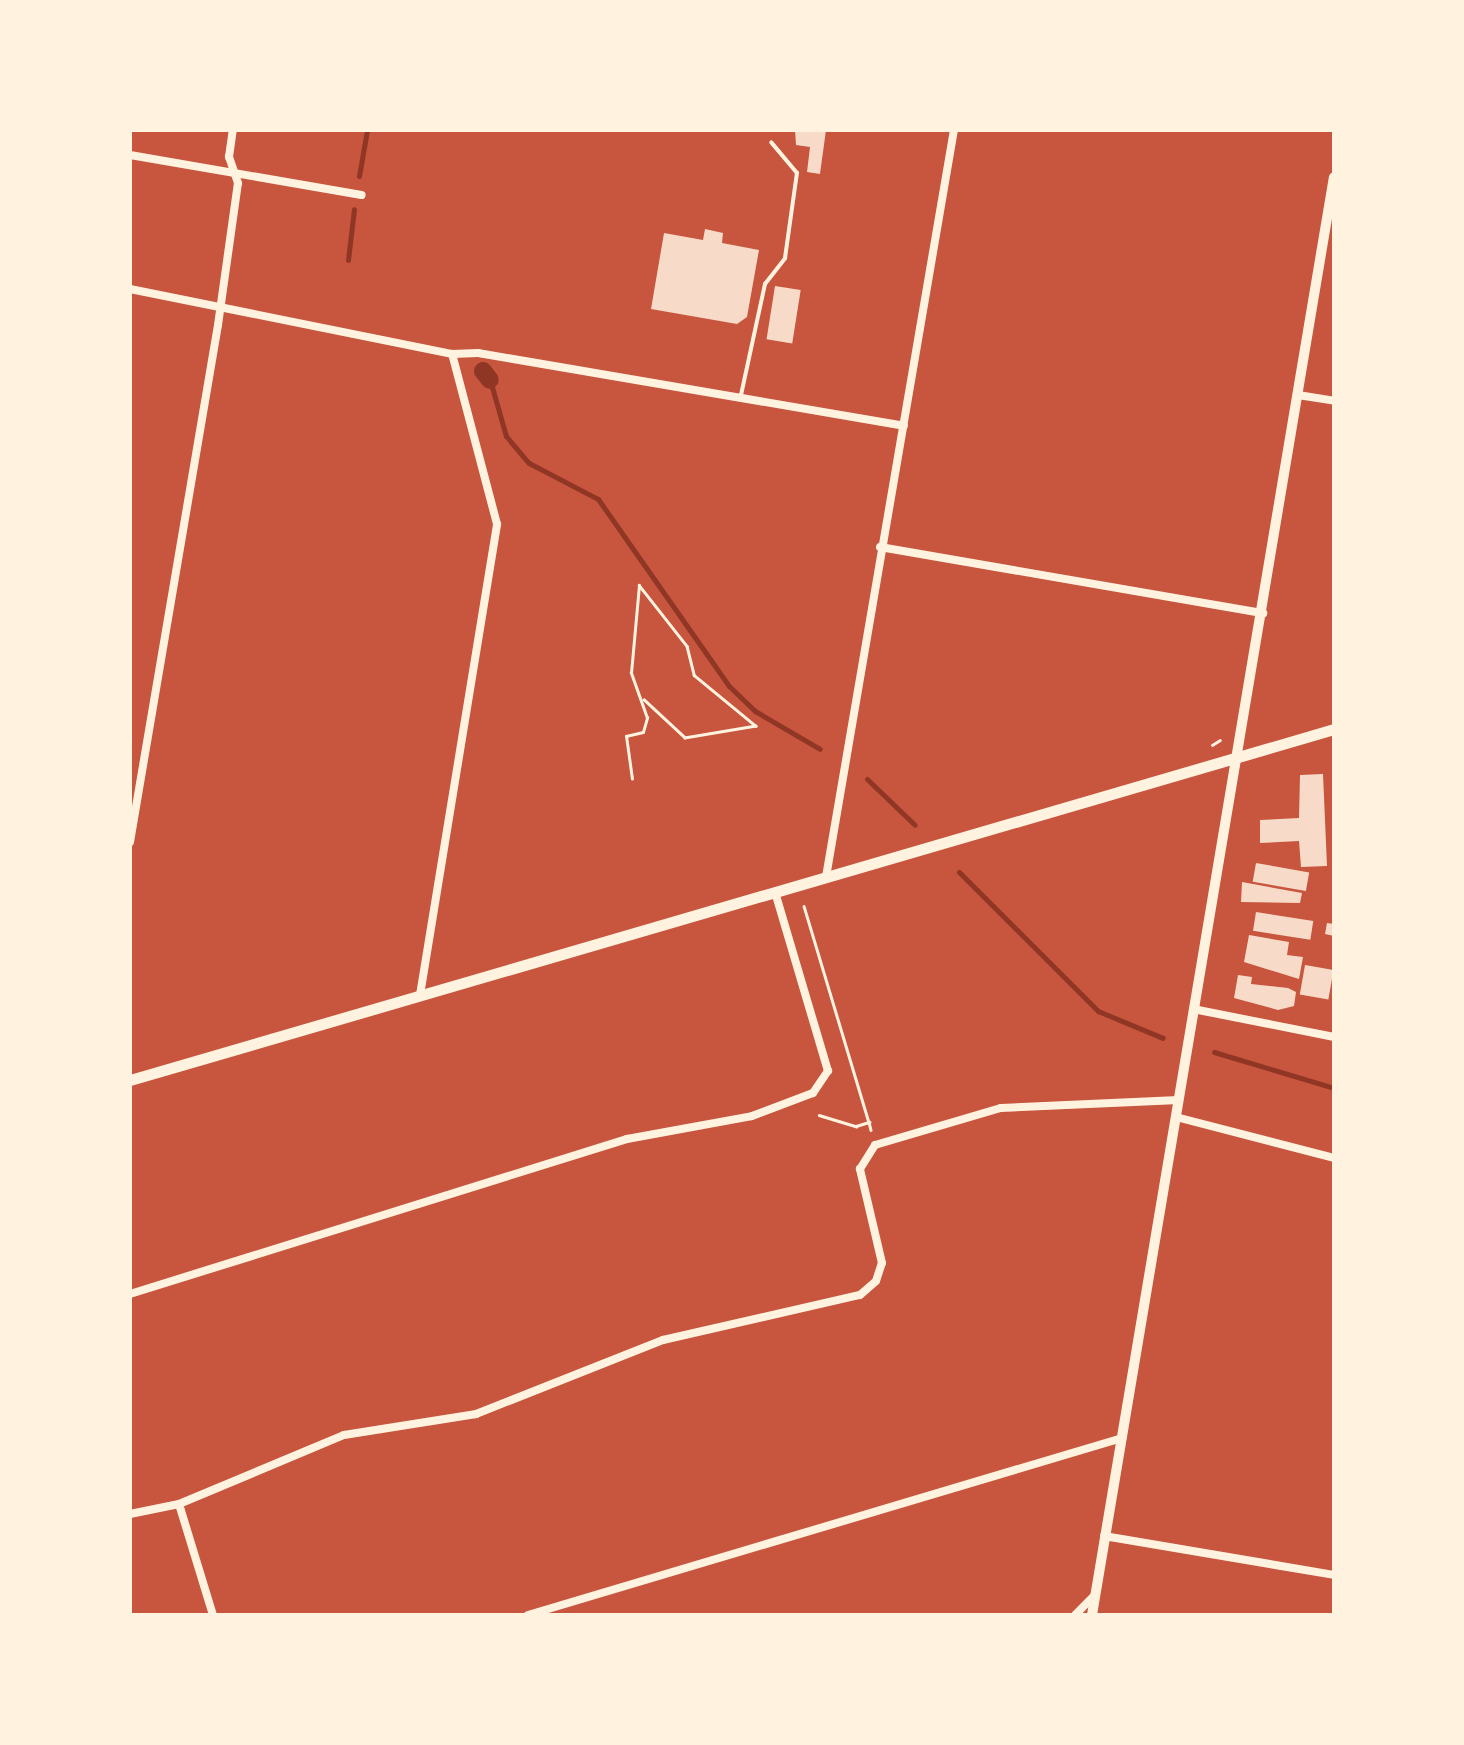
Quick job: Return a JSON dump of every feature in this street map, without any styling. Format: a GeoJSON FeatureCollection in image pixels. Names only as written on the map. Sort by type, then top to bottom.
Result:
{"type":"FeatureCollection","features":[{"type":"Feature","properties":{"kind":"main road"},"geometry":{"type":"LineString","coordinates":[[1092,1615],[1334,177]]}},
{"type":"Feature","properties":{"kind":"main road"},"geometry":{"type":"LineString","coordinates":[[130,1080],[1334,729]]}},
{"type":"Feature","properties":{"kind":"street"},"geometry":{"type":"LineString","coordinates":[[130,842],[220,304],[238,173],[229,158],[233,130]]}},
{"type":"Feature","properties":{"kind":"street"},"geometry":{"type":"LineString","coordinates":[[826,877],[954,130]]}},
{"type":"Feature","properties":{"kind":"street"},"geometry":{"type":"LineString","coordinates":[[130,155],[362,196]]}},
{"type":"Feature","properties":{"kind":"street"},"geometry":{"type":"LineString","coordinates":[[130,289],[220,304],[452,354],[478,353],[904,426]]}},
{"type":"Feature","properties":{"kind":"street"},"geometry":{"type":"LineString","coordinates":[[420,995],[497,524],[452,354]]}},
{"type":"Feature","properties":{"kind":"street"},"geometry":{"type":"LineString","coordinates":[[1298,395],[1334,400]]}},
{"type":"Feature","properties":{"kind":"street"},"geometry":{"type":"LineString","coordinates":[[880,547],[1263,612]]}},
{"type":"Feature","properties":{"kind":"street"},"geometry":{"type":"LineString","coordinates":[[130,1294],[627,1139],[699,1130],[781,1108],[822,1086],[828,1071],[776,892]]}},
{"type":"Feature","properties":{"kind":"street"},"geometry":{"type":"LineString","coordinates":[[1194,1010],[1334,1037]]}},
{"type":"Feature","properties":{"kind":"street"},"geometry":{"type":"LineString","coordinates":[[130,1514],[179,1504],[344,1434],[476,1414],[663,1340],[860,1295],[876,1281],[882,1263],[860,1169],[876,1144],[1002,1108],[1179,1100]]}},
{"type":"Feature","properties":{"kind":"street"},"geometry":{"type":"LineString","coordinates":[[1176,1117],[1334,1158]]}},
{"type":"Feature","properties":{"kind":"street"},"geometry":{"type":"LineString","coordinates":[[528,1615],[1122,1438]]}},
{"type":"Feature","properties":{"kind":"street"},"geometry":{"type":"LineString","coordinates":[[179,1504],[213,1615]]}},
{"type":"Feature","properties":{"kind":"street"},"geometry":{"type":"LineString","coordinates":[[1104,1536],[1334,1575]]}},
{"type":"Feature","properties":{"kind":"street"},"geometry":{"type":"LineString","coordinates":[[1075,1615],[1095,1595]]}},
{"type":"Feature","properties":{"kind":"lane"},"geometry":{"type":"LineString","coordinates":[[740,398],[764,284],[785,258],[797,173],[771,142]]}},
{"type":"Feature","properties":{"kind":"path"},"geometry":{"type":"LineString","coordinates":[[632,779],[626,736],[645,730],[644,700],[631,673],[640,585],[683,639],[694,675],[756,726],[685,738],[644,700]]}},
{"type":"Feature","properties":{"kind":"path"},"geometry":{"type":"LineString","coordinates":[[1212,745],[1220,740]]}},
{"type":"Feature","properties":{"kind":"path"},"geometry":{"type":"LineString","coordinates":[[804,906],[871,1130]]}},
{"type":"Feature","properties":{"kind":"path"},"geometry":{"type":"LineString","coordinates":[[820,1115],[856,1126],[869,1122]]}},
{"type":"Feature","properties":{"kind":"building"},"geometry":{"type":"Polygon","coordinates":[[[795,130],[826,130],[820,174],[807,172],[810,147],[796,145],[795,130]]]}},
{"type":"Feature","properties":{"kind":"building"},"geometry":{"type":"Polygon","coordinates":[[[705,229],[723,233],[722,243],[759,250],[747,317],[737,324],[651,309],[664,233],[703,240],[705,229]]]}},
{"type":"Feature","properties":{"kind":"building"},"geometry":{"type":"Polygon","coordinates":[[[775,286],[801,290],[792,343],[767,339],[775,286]]]}},
{"type":"Feature","properties":{"kind":"building"},"geometry":{"type":"Polygon","coordinates":[[[1323,774],[1327,866],[1301,867],[1299,841],[1260,843],[1260,820],[1299,818],[1300,775],[1323,774]]]}},
{"type":"Feature","properties":{"kind":"building"},"geometry":{"type":"Polygon","coordinates":[[[1256,863],[1309,872],[1306,891],[1253,882],[1256,863]]]}},
{"type":"Feature","properties":{"kind":"building"},"geometry":{"type":"Polygon","coordinates":[[[1242,882],[1302,893],[1300,903],[1241,902],[1242,882]]]}},
{"type":"Feature","properties":{"kind":"building"},"geometry":{"type":"Polygon","coordinates":[[[1256,912],[1313,921],[1310,940],[1253,931],[1256,912]]]}},
{"type":"Feature","properties":{"kind":"building"},"geometry":{"type":"Polygon","coordinates":[[[1327,923],[1334,924],[1334,936],[1325,934],[1327,923]]]}},
{"type":"Feature","properties":{"kind":"building"},"geometry":{"type":"Polygon","coordinates":[[[1249,935],[1289,942],[1287,955],[1303,957],[1299,979],[1244,962],[1249,935]]]}},
{"type":"Feature","properties":{"kind":"building"},"geometry":{"type":"Polygon","coordinates":[[[1305,965],[1334,970],[1328,1000],[1300,995],[1305,965]]]}},
{"type":"Feature","properties":{"kind":"building"},"geometry":{"type":"Polygon","coordinates":[[[1238,975],[1252,977],[1251,984],[1296,992],[1294,1006],[1278,1010],[1234,998],[1238,975]]]}},
{"type":"Feature","properties":{"kind":"waterway"},"geometry":{"type":"LineString","coordinates":[[359,176],[367,130]]}},
{"type":"Feature","properties":{"kind":"waterway"},"geometry":{"type":"LineString","coordinates":[[348,260],[354,209]]}},
{"type":"Feature","properties":{"kind":"waterway"},"geometry":{"type":"LineString","coordinates":[[483,371],[490,380]]}},
{"type":"Feature","properties":{"kind":"waterway"},"geometry":{"type":"LineString","coordinates":[[490,380],[506,436],[529,463],[598,499],[729,686],[755,711],[820,749]]}},
{"type":"Feature","properties":{"kind":"waterway"},"geometry":{"type":"LineString","coordinates":[[867,779],[915,825]]}},
{"type":"Feature","properties":{"kind":"waterway"},"geometry":{"type":"LineString","coordinates":[[959,872],[1098,1011],[1163,1038]]}},
{"type":"Feature","properties":{"kind":"waterway"},"geometry":{"type":"LineString","coordinates":[[1214,1052],[1334,1088]]}}]}
